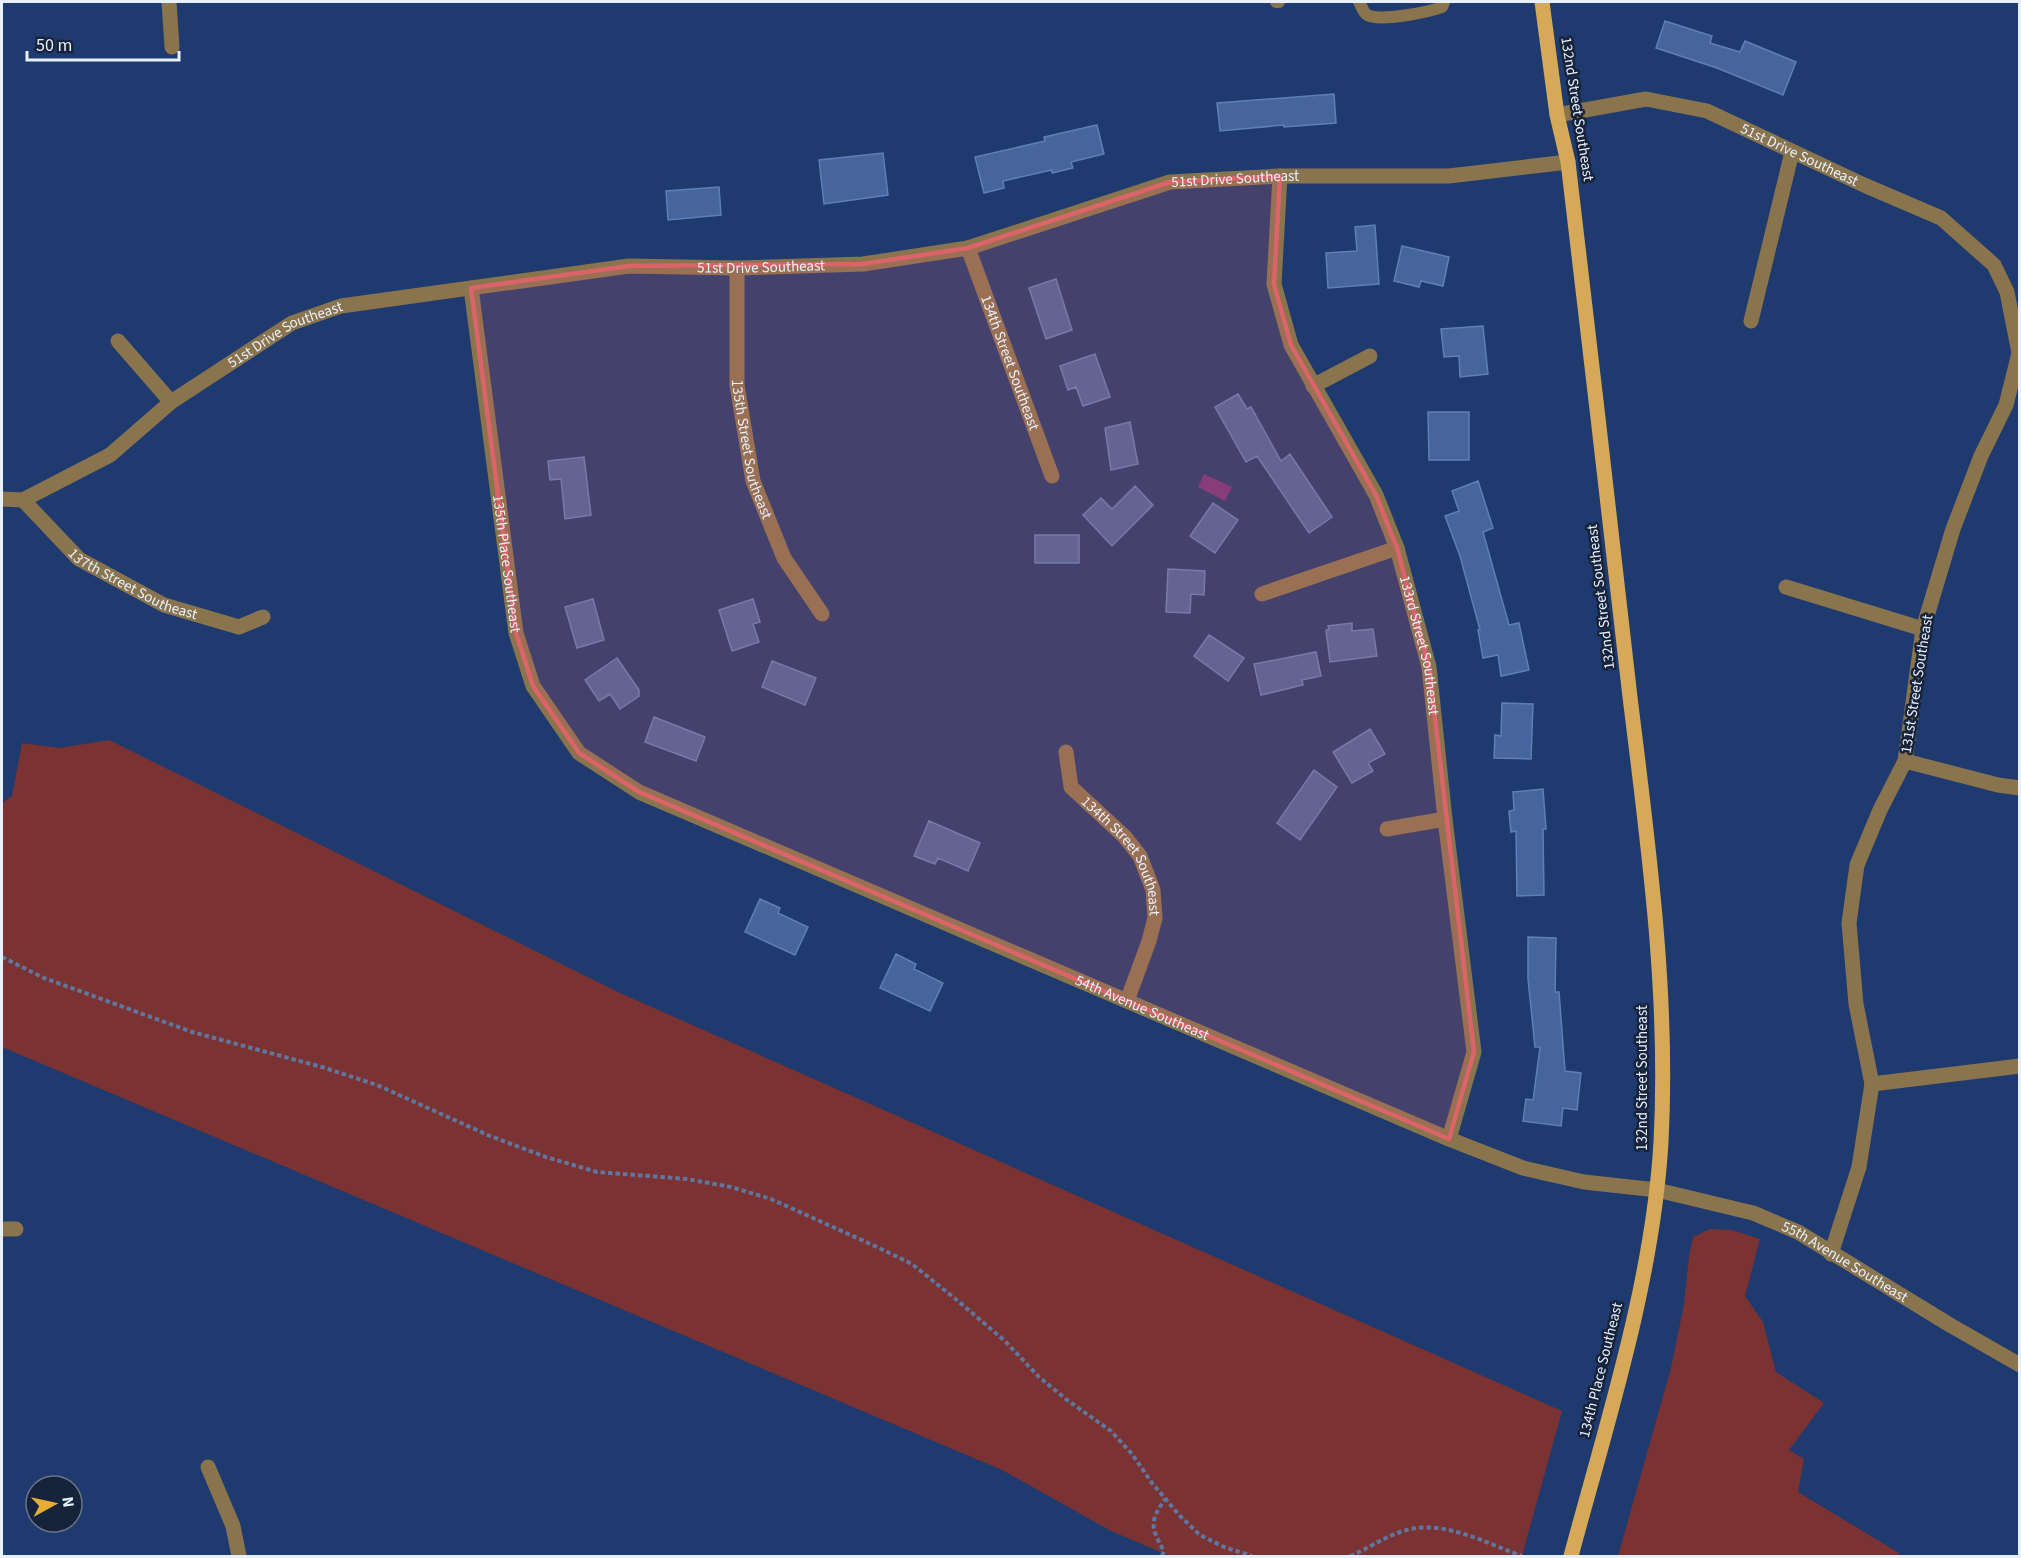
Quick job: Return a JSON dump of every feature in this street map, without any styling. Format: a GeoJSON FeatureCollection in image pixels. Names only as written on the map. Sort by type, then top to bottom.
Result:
{"type":"FeatureCollection","features":[{"type":"Feature","properties":{"kind":"main road","name":"132nd Street Southeast"},"geometry":{"type":"LineString","coordinates":[[1542,2],[1557,114],[1568,162],[1656,920],[1662,1054],[1661,1140],[1657,1190]]}},
{"type":"Feature","properties":{"kind":"main road","name":"134th Place Southeast"},"geometry":{"type":"LineString","coordinates":[[1571,1557],[1641,1286],[1657,1190]]}},
{"type":"Feature","properties":{"kind":"street"},"geometry":{"type":"LineString","coordinates":[[169,2],[172,47]]}},
{"type":"Feature","properties":{"kind":"street","name":"51st Drive Southeast"},"geometry":{"type":"LineString","coordinates":[[1557,114],[1646,99],[1707,111],[1791,152],[1941,218],[1994,265],[2013,290]]}},
{"type":"Feature","properties":{"kind":"street"},"geometry":{"type":"LineString","coordinates":[[1751,321],[1791,152]]}},
{"type":"Feature","properties":{"kind":"street","name":"51st Drive Southeast"},"geometry":{"type":"LineString","coordinates":[[2,500],[23,500],[110,455],[171,402],[292,323],[341,306],[629,267],[737,268],[862,264],[968,248],[1170,182],[1280,176],[1449,176],[1568,162]]}},
{"type":"Feature","properties":{"kind":"street","name":"133rd Street Southeast"},"geometry":{"type":"LineString","coordinates":[[1280,176],[1274,284],[1290,345],[1376,495],[1397,548],[1429,667],[1474,1052],[1449,1139]]}},
{"type":"Feature","properties":{"kind":"street","name":"134th Street Southeast"},"geometry":{"type":"LineString","coordinates":[[968,248],[1052,476]]}},
{"type":"Feature","properties":{"kind":"street","name":"135th Street Southeast"},"geometry":{"type":"LineString","coordinates":[[737,268],[737,386],[753,482],[784,558],[822,614]]}},
{"type":"Feature","properties":{"kind":"street","name":"135th Place Southeast"},"geometry":{"type":"LineString","coordinates":[[471,288],[516,633],[533,686],[579,753],[639,792]]}},
{"type":"Feature","properties":{"kind":"street","name":"131st Street Southeast"},"geometry":{"type":"LineString","coordinates":[[1831,1254],[1859,1167],[1872,1084],[1857,1004],[1849,923],[1857,864],[1880,810],[1905,761],[1923,629],[1953,529],[1981,456],[2006,405],[2019,353],[2013,290]]}},
{"type":"Feature","properties":{"kind":"street"},"geometry":{"type":"LineString","coordinates":[[118,341],[171,402]]}},
{"type":"Feature","properties":{"kind":"street"},"geometry":{"type":"LineString","coordinates":[[1313,386],[1370,356]]}},
{"type":"Feature","properties":{"kind":"street","name":"137th Street Southeast"},"geometry":{"type":"LineString","coordinates":[[23,500],[79,559],[164,605],[239,627],[263,617]]}},
{"type":"Feature","properties":{"kind":"street"},"geometry":{"type":"LineString","coordinates":[[1262,594],[1397,548]]}},
{"type":"Feature","properties":{"kind":"street"},"geometry":{"type":"LineString","coordinates":[[1786,587],[1923,629]]}},
{"type":"Feature","properties":{"kind":"street","name":"134th Street Southeast"},"geometry":{"type":"LineString","coordinates":[[1066,752],[1071,787],[1125,837],[1140,856],[1153,890],[1155,918],[1127,1001]]}},
{"type":"Feature","properties":{"kind":"street"},"geometry":{"type":"LineString","coordinates":[[1905,761],[1998,785],[2019,788]]}},
{"type":"Feature","properties":{"kind":"street","name":"54th Avenue Southeast"},"geometry":{"type":"LineString","coordinates":[[639,792],[1449,1139],[1522,1168],[1584,1182],[1657,1190]]}},
{"type":"Feature","properties":{"kind":"street"},"geometry":{"type":"LineString","coordinates":[[1387,829],[1445,819]]}},
{"type":"Feature","properties":{"kind":"street"},"geometry":{"type":"LineString","coordinates":[[1872,1084],[2019,1066]]}},
{"type":"Feature","properties":{"kind":"street","name":"55th Avenue Southeast"},"geometry":{"type":"LineString","coordinates":[[1657,1190],[1753,1213],[1798,1233],[2019,1365]]}},
{"type":"Feature","properties":{"kind":"street"},"geometry":{"type":"LineString","coordinates":[[208,1467],[233,1526],[239,1557]]}},
{"type":"Feature","properties":{"kind":"lane"},"geometry":{"type":"LineString","coordinates":[[1359,2],[1366,14],[1374,18],[1429,12],[1442,7],[1444,2]]}},
{"type":"Feature","properties":{"kind":"path"},"geometry":{"type":"LineString","coordinates":[[2,957],[44,978],[192,1032],[322,1067],[377,1085],[490,1136],[546,1157],[597,1172],[687,1179],[731,1187],[771,1199],[878,1247],[912,1264],[1005,1341],[1039,1377],[1111,1431],[1132,1454],[1165,1499],[1200,1535],[1252,1557]]}},
{"type":"Feature","properties":{"kind":"path"},"geometry":{"type":"LineString","coordinates":[[1162,1557],[1164,1551],[1155,1535],[1154,1515],[1165,1499]]}},
{"type":"Feature","properties":{"kind":"path"},"geometry":{"type":"LineString","coordinates":[[1350,1557],[1401,1531],[1424,1527],[1455,1531],[1522,1557]]}},
{"type":"Feature","properties":{"kind":"highlighted area"},"geometry":{"type":"Polygon","coordinates":[[[1280,176],[1274,284],[1291,345],[1376,495],[1397,548],[1429,667],[1474,1052],[1449,1139],[639,792],[579,753],[533,686],[516,633],[471,288],[629,266],[863,264],[968,248],[1170,182],[1280,176]]]}},
{"type":"Feature","properties":{"kind":"shaded area"},"geometry":{"type":"Polygon","coordinates":[[[1204,474],[1232,487],[1225,501],[1198,487],[1204,474]]]}},
{"type":"Feature","properties":{"kind":"shaded area"},"geometry":{"type":"Polygon","coordinates":[[[109,740],[618,992],[1562,1411],[1522,1556],[1170,1556],[1111,1531],[1002,1470],[2,1047],[2,803],[12,796],[22,743],[60,748],[109,740]]]}},
{"type":"Feature","properties":{"kind":"shaded area"},"geometry":{"type":"Polygon","coordinates":[[[1710,1229],[1732,1230],[1760,1239],[1745,1296],[1763,1322],[1776,1372],[1824,1403],[1789,1450],[1804,1459],[1798,1492],[1899,1553],[1898,1556],[1618,1556],[1671,1368],[1684,1304],[1693,1237],[1710,1229]]]}},
{"type":"Feature","properties":{"kind":"building"},"geometry":{"type":"Polygon","coordinates":[[[1665,21],[1712,36],[1710,43],[1740,52],[1745,41],[1796,62],[1783,95],[1717,68],[1656,48],[1665,21]]]}},
{"type":"Feature","properties":{"kind":"building"},"geometry":{"type":"Polygon","coordinates":[[[1334,94],[1336,123],[1220,131],[1217,103],[1334,94]]]}},
{"type":"Feature","properties":{"kind":"building"},"geometry":{"type":"Polygon","coordinates":[[[1097,125],[1104,154],[1071,162],[1073,168],[1052,173],[1052,170],[1003,181],[1004,188],[984,193],[975,157],[1045,141],[1044,137],[1097,125]]]}},
{"type":"Feature","properties":{"kind":"building"},"geometry":{"type":"Polygon","coordinates":[[[883,153],[888,195],[824,204],[819,160],[883,153]]]}},
{"type":"Feature","properties":{"kind":"building"},"geometry":{"type":"Polygon","coordinates":[[[719,187],[721,215],[668,220],[666,191],[719,187]]]}},
{"type":"Feature","properties":{"kind":"building"},"geometry":{"type":"Polygon","coordinates":[[[1375,225],[1379,284],[1328,288],[1326,253],[1357,251],[1355,227],[1375,225]]]}},
{"type":"Feature","properties":{"kind":"building"},"geometry":{"type":"Polygon","coordinates":[[[1402,246],[1449,257],[1443,286],[1421,281],[1419,287],[1394,281],[1402,246]]]}},
{"type":"Feature","properties":{"kind":"building"},"geometry":{"type":"Polygon","coordinates":[[[1056,279],[1072,330],[1046,339],[1029,288],[1056,279]]]}},
{"type":"Feature","properties":{"kind":"building"},"geometry":{"type":"Polygon","coordinates":[[[1483,326],[1488,374],[1460,377],[1459,356],[1444,357],[1441,329],[1483,326]]]}},
{"type":"Feature","properties":{"kind":"building"},"geometry":{"type":"Polygon","coordinates":[[[1095,354],[1110,397],[1083,406],[1076,387],[1068,390],[1060,366],[1095,354]]]}},
{"type":"Feature","properties":{"kind":"building"},"geometry":{"type":"Polygon","coordinates":[[[1238,394],[1247,409],[1251,407],[1281,461],[1290,454],[1332,517],[1309,533],[1257,456],[1246,462],[1215,407],[1238,394]]]}},
{"type":"Feature","properties":{"kind":"building"},"geometry":{"type":"Polygon","coordinates":[[[1428,412],[1469,412],[1469,460],[1429,460],[1428,412]]]}},
{"type":"Feature","properties":{"kind":"building"},"geometry":{"type":"Polygon","coordinates":[[[1130,422],[1138,464],[1111,470],[1105,428],[1130,422]]]}},
{"type":"Feature","properties":{"kind":"building"},"geometry":{"type":"Polygon","coordinates":[[[584,457],[591,515],[565,519],[561,479],[550,480],[548,461],[584,457]]]}},
{"type":"Feature","properties":{"kind":"building"},"geometry":{"type":"Polygon","coordinates":[[[1478,481],[1493,528],[1483,532],[1509,625],[1519,623],[1529,670],[1501,676],[1498,655],[1483,658],[1478,630],[1480,630],[1460,556],[1445,516],[1459,511],[1452,491],[1478,481]]]}},
{"type":"Feature","properties":{"kind":"building"},"geometry":{"type":"Polygon","coordinates":[[[1135,486],[1153,505],[1112,546],[1083,515],[1101,498],[1112,509],[1135,486]]]}},
{"type":"Feature","properties":{"kind":"building"},"geometry":{"type":"Polygon","coordinates":[[[1213,503],[1238,520],[1215,553],[1190,536],[1213,503]]]}},
{"type":"Feature","properties":{"kind":"building"},"geometry":{"type":"Polygon","coordinates":[[[1035,535],[1079,535],[1079,563],[1035,563],[1035,535]]]}},
{"type":"Feature","properties":{"kind":"building"},"geometry":{"type":"Polygon","coordinates":[[[1168,569],[1205,571],[1204,595],[1191,594],[1190,613],[1166,612],[1168,569]]]}},
{"type":"Feature","properties":{"kind":"building"},"geometry":{"type":"Polygon","coordinates":[[[593,599],[604,640],[577,648],[565,607],[593,599]]]}},
{"type":"Feature","properties":{"kind":"building"},"geometry":{"type":"Polygon","coordinates":[[[753,599],[760,622],[753,624],[759,642],[732,651],[719,610],[753,599]]]}},
{"type":"Feature","properties":{"kind":"building"},"geometry":{"type":"Polygon","coordinates":[[[1352,623],[1352,631],[1373,629],[1377,656],[1330,662],[1326,630],[1329,630],[1328,626],[1352,623]]]}},
{"type":"Feature","properties":{"kind":"building"},"geometry":{"type":"Polygon","coordinates":[[[1209,635],[1244,658],[1228,681],[1194,656],[1209,635]]]}},
{"type":"Feature","properties":{"kind":"building"},"geometry":{"type":"Polygon","coordinates":[[[1316,652],[1321,676],[1302,680],[1303,685],[1261,695],[1254,664],[1316,652]]]}},
{"type":"Feature","properties":{"kind":"building"},"geometry":{"type":"Polygon","coordinates":[[[617,658],[639,690],[639,696],[620,709],[610,694],[599,701],[585,680],[617,658]]]}},
{"type":"Feature","properties":{"kind":"building"},"geometry":{"type":"Polygon","coordinates":[[[772,661],[816,678],[805,705],[762,687],[772,661]]]}},
{"type":"Feature","properties":{"kind":"building"},"geometry":{"type":"Polygon","coordinates":[[[1502,703],[1533,704],[1531,759],[1494,758],[1495,735],[1501,736],[1502,703]]]}},
{"type":"Feature","properties":{"kind":"building"},"geometry":{"type":"Polygon","coordinates":[[[654,717],[705,737],[696,761],[645,742],[654,717]]]}},
{"type":"Feature","properties":{"kind":"building"},"geometry":{"type":"Polygon","coordinates":[[[1370,729],[1385,754],[1368,763],[1373,771],[1352,783],[1333,752],[1370,729]]]}},
{"type":"Feature","properties":{"kind":"building"},"geometry":{"type":"Polygon","coordinates":[[[1314,770],[1337,787],[1300,840],[1277,823],[1314,770]]]}},
{"type":"Feature","properties":{"kind":"building"},"geometry":{"type":"Polygon","coordinates":[[[1543,789],[1546,829],[1543,829],[1544,895],[1517,896],[1516,831],[1511,832],[1509,811],[1514,810],[1513,792],[1543,789]]]}},
{"type":"Feature","properties":{"kind":"building"},"geometry":{"type":"Polygon","coordinates":[[[929,821],[980,843],[968,871],[938,858],[935,864],[914,856],[929,821]]]}},
{"type":"Feature","properties":{"kind":"building"},"geometry":{"type":"Polygon","coordinates":[[[760,899],[780,908],[778,913],[808,927],[795,955],[745,932],[760,899]]]}},
{"type":"Feature","properties":{"kind":"building"},"geometry":{"type":"Polygon","coordinates":[[[1528,937],[1556,938],[1555,992],[1559,992],[1565,1071],[1581,1073],[1577,1110],[1563,1108],[1561,1126],[1523,1121],[1526,1099],[1533,1100],[1540,1047],[1535,1047],[1528,979],[1528,937]]]}},
{"type":"Feature","properties":{"kind":"building"},"geometry":{"type":"Polygon","coordinates":[[[896,954],[916,964],[914,969],[943,983],[930,1011],[880,988],[896,954]]]}}]}
